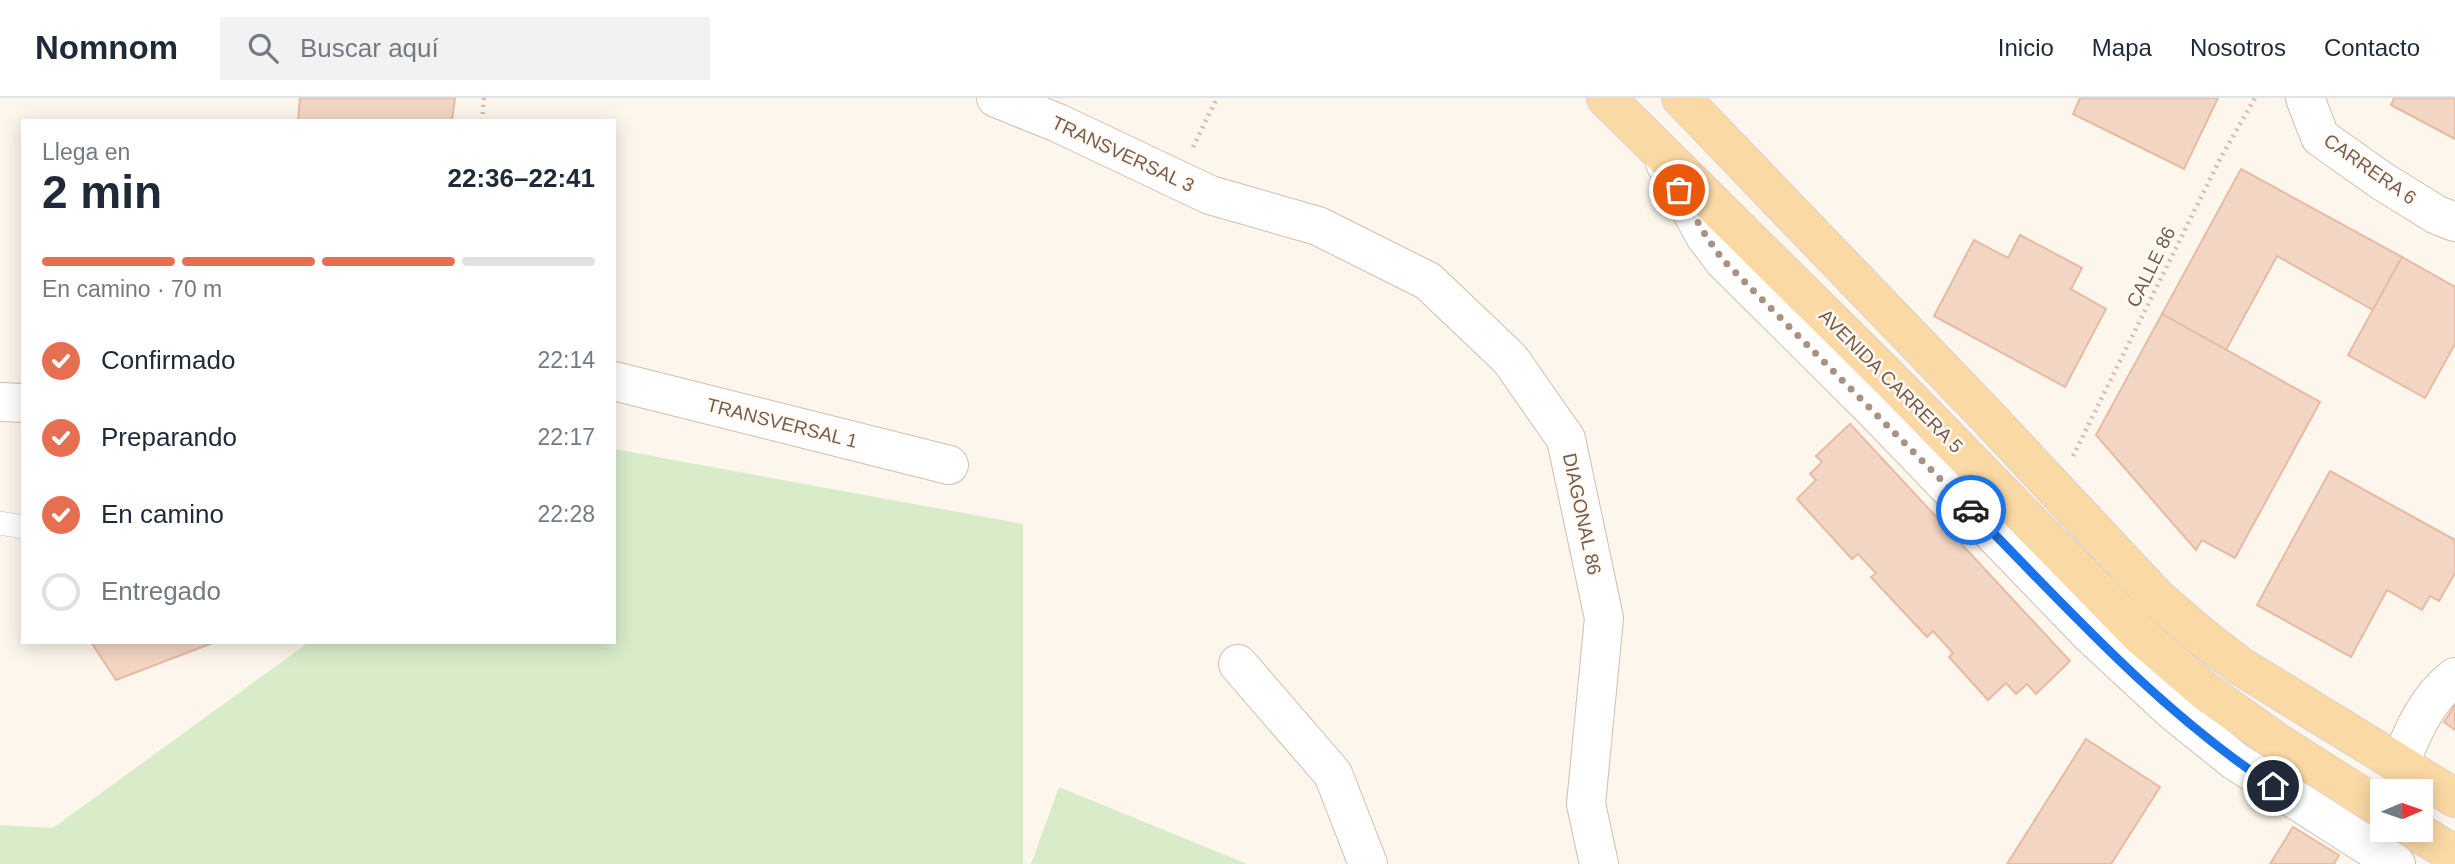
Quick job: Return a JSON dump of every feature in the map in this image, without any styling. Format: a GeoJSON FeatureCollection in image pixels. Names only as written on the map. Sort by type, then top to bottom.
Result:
{"type":"FeatureCollection","features":[{"type":"Feature","properties":{"kind":"main road","name":"AVENIDA CARRERA 5"},"geometry":{"type":"LineString","coordinates":[[1606,98],[1890,379],[2139,634],[2205,691],[2278,743],[2370,801]]}},
{"type":"Feature","properties":{"kind":"main road"},"geometry":{"type":"LineString","coordinates":[[1681,98],[1986,415],[2158,599],[2241,666],[2455,798]]}},
{"type":"Feature","properties":{"kind":"main road"},"geometry":{"type":"LineString","coordinates":[[2433,842],[2455,855]]}},
{"type":"Feature","properties":{"kind":"street","name":"TRANSVERSAL 3"},"geometry":{"type":"LineString","coordinates":[[996,98],[1058,123],[1194,187]]}},
{"type":"Feature","properties":{"kind":"street","name":"CARRERA 6"},"geometry":{"type":"LineString","coordinates":[[2305,98],[2320,136],[2382,181],[2437,215],[2455,222]]}},
{"type":"Feature","properties":{"kind":"street"},"geometry":{"type":"LineString","coordinates":[[1653,143],[1706,236],[1723,260],[1881,417],[2090,634],[2174,712],[2235,761],[2396,864]]}},
{"type":"Feature","properties":{"kind":"street","name":"DIAGONAL 86"},"geometry":{"type":"LineString","coordinates":[[1194,187],[1318,226],[1428,281],[1510,359],[1566,439],[1604,618],[1586,804],[1599,864]]}},
{"type":"Feature","properties":{"kind":"street","name":"TRANSVERSAL 1"},"geometry":{"type":"LineString","coordinates":[[616,382],[949,465]]}},
{"type":"Feature","properties":{"kind":"street"},"geometry":{"type":"LineString","coordinates":[[0,402],[21,403]]}},
{"type":"Feature","properties":{"kind":"street"},"geometry":{"type":"LineString","coordinates":[[1238,663],[1333,774],[1368,864]]}},
{"type":"Feature","properties":{"kind":"street"},"geometry":{"type":"LineString","coordinates":[[2400,765],[2415,727],[2442,686],[2455,677]]}},
{"type":"Feature","properties":{"kind":"lane"},"geometry":{"type":"LineString","coordinates":[[0,523],[21,527]]}},
{"type":"Feature","properties":{"kind":"path"},"geometry":{"type":"LineString","coordinates":[[482,119],[484,98]]}},
{"type":"Feature","properties":{"kind":"path"},"geometry":{"type":"LineString","coordinates":[[1194,187],[1217,98]]}},
{"type":"Feature","properties":{"kind":"path","name":"CALLE 86"},"geometry":{"type":"LineString","coordinates":[[2075,451],[2220,159],[2255,98]]}},
{"type":"Feature","properties":{"kind":"green space"},"geometry":{"type":"Polygon","coordinates":[[[616,449],[1023,524],[1023,864],[0,864],[0,825],[53,828],[306,644],[616,644],[616,449]]]}},
{"type":"Feature","properties":{"kind":"green space"},"geometry":{"type":"Polygon","coordinates":[[[1059,787],[1247,864],[1031,864],[1059,787]]]}},
{"type":"Feature","properties":{"kind":"building"},"geometry":{"type":"Polygon","coordinates":[[[300,98],[455,98],[452,119],[298,119],[300,98]]]}},
{"type":"Feature","properties":{"kind":"building"},"geometry":{"type":"Polygon","coordinates":[[[2080,98],[2218,98],[2184,169],[2073,114],[2080,98]]]}},
{"type":"Feature","properties":{"kind":"building"},"geometry":{"type":"Polygon","coordinates":[[[2394,98],[2455,98],[2455,139],[2391,105],[2394,98]]]}},
{"type":"Feature","properties":{"kind":"building"},"geometry":{"type":"Polygon","coordinates":[[[2241,169],[2402,257],[2373,310],[2277,256],[2226,350],[2162,314],[2241,169]]]}},
{"type":"Feature","properties":{"kind":"building"},"geometry":{"type":"Polygon","coordinates":[[[2020,235],[2082,268],[2071,289],[2106,309],[2065,387],[1934,316],[1974,240],[2008,258],[2020,235]]]}},
{"type":"Feature","properties":{"kind":"building"},"geometry":{"type":"Polygon","coordinates":[[[2402,257],[2455,287],[2455,344],[2425,398],[2348,355],[2402,257]]]}},
{"type":"Feature","properties":{"kind":"building"},"geometry":{"type":"Polygon","coordinates":[[[2162,314],[2320,402],[2235,558],[2202,540],[2196,550],[2096,435],[2162,314]]]}},
{"type":"Feature","properties":{"kind":"building"},"geometry":{"type":"Polygon","coordinates":[[[1850,424],[2070,661],[2036,694],[2027,684],[2016,694],[2006,683],[1988,700],[1949,657],[1953,653],[1933,631],[1927,637],[1871,577],[1876,573],[1858,554],[1852,559],[1797,499],[1816,480],[1810,474],[1822,462],[1816,456],[1850,424]]]}},
{"type":"Feature","properties":{"kind":"building"},"geometry":{"type":"Polygon","coordinates":[[[2330,471],[2455,540],[2455,573],[2439,601],[2430,596],[2422,610],[2387,590],[2351,657],[2257,605],[2330,471]]]}},
{"type":"Feature","properties":{"kind":"building"},"geometry":{"type":"Polygon","coordinates":[[[92,644],[210,644],[116,680],[92,644]]]}},
{"type":"Feature","properties":{"kind":"building"},"geometry":{"type":"Polygon","coordinates":[[[2455,705],[2455,730],[2444,722],[2455,705]]]}},
{"type":"Feature","properties":{"kind":"building"},"geometry":{"type":"Polygon","coordinates":[[[2086,739],[2160,787],[2111,864],[2007,864],[2086,739]]]}},
{"type":"Feature","properties":{"kind":"building"},"geometry":{"type":"Polygon","coordinates":[[[2293,827],[2339,855],[2334,864],[2270,864],[2293,827]]]}},
{"type":"Feature","properties":{"kind":"way so far"},"geometry":{"type":"LineString","coordinates":[[1679,190],[1723,260],[1971,510]]}},
{"type":"Feature","properties":{"kind":"route"},"geometry":{"type":"LineString","coordinates":[[1971,510],[2090,634],[2174,712],[2235,761],[2273,786]]}}]}
